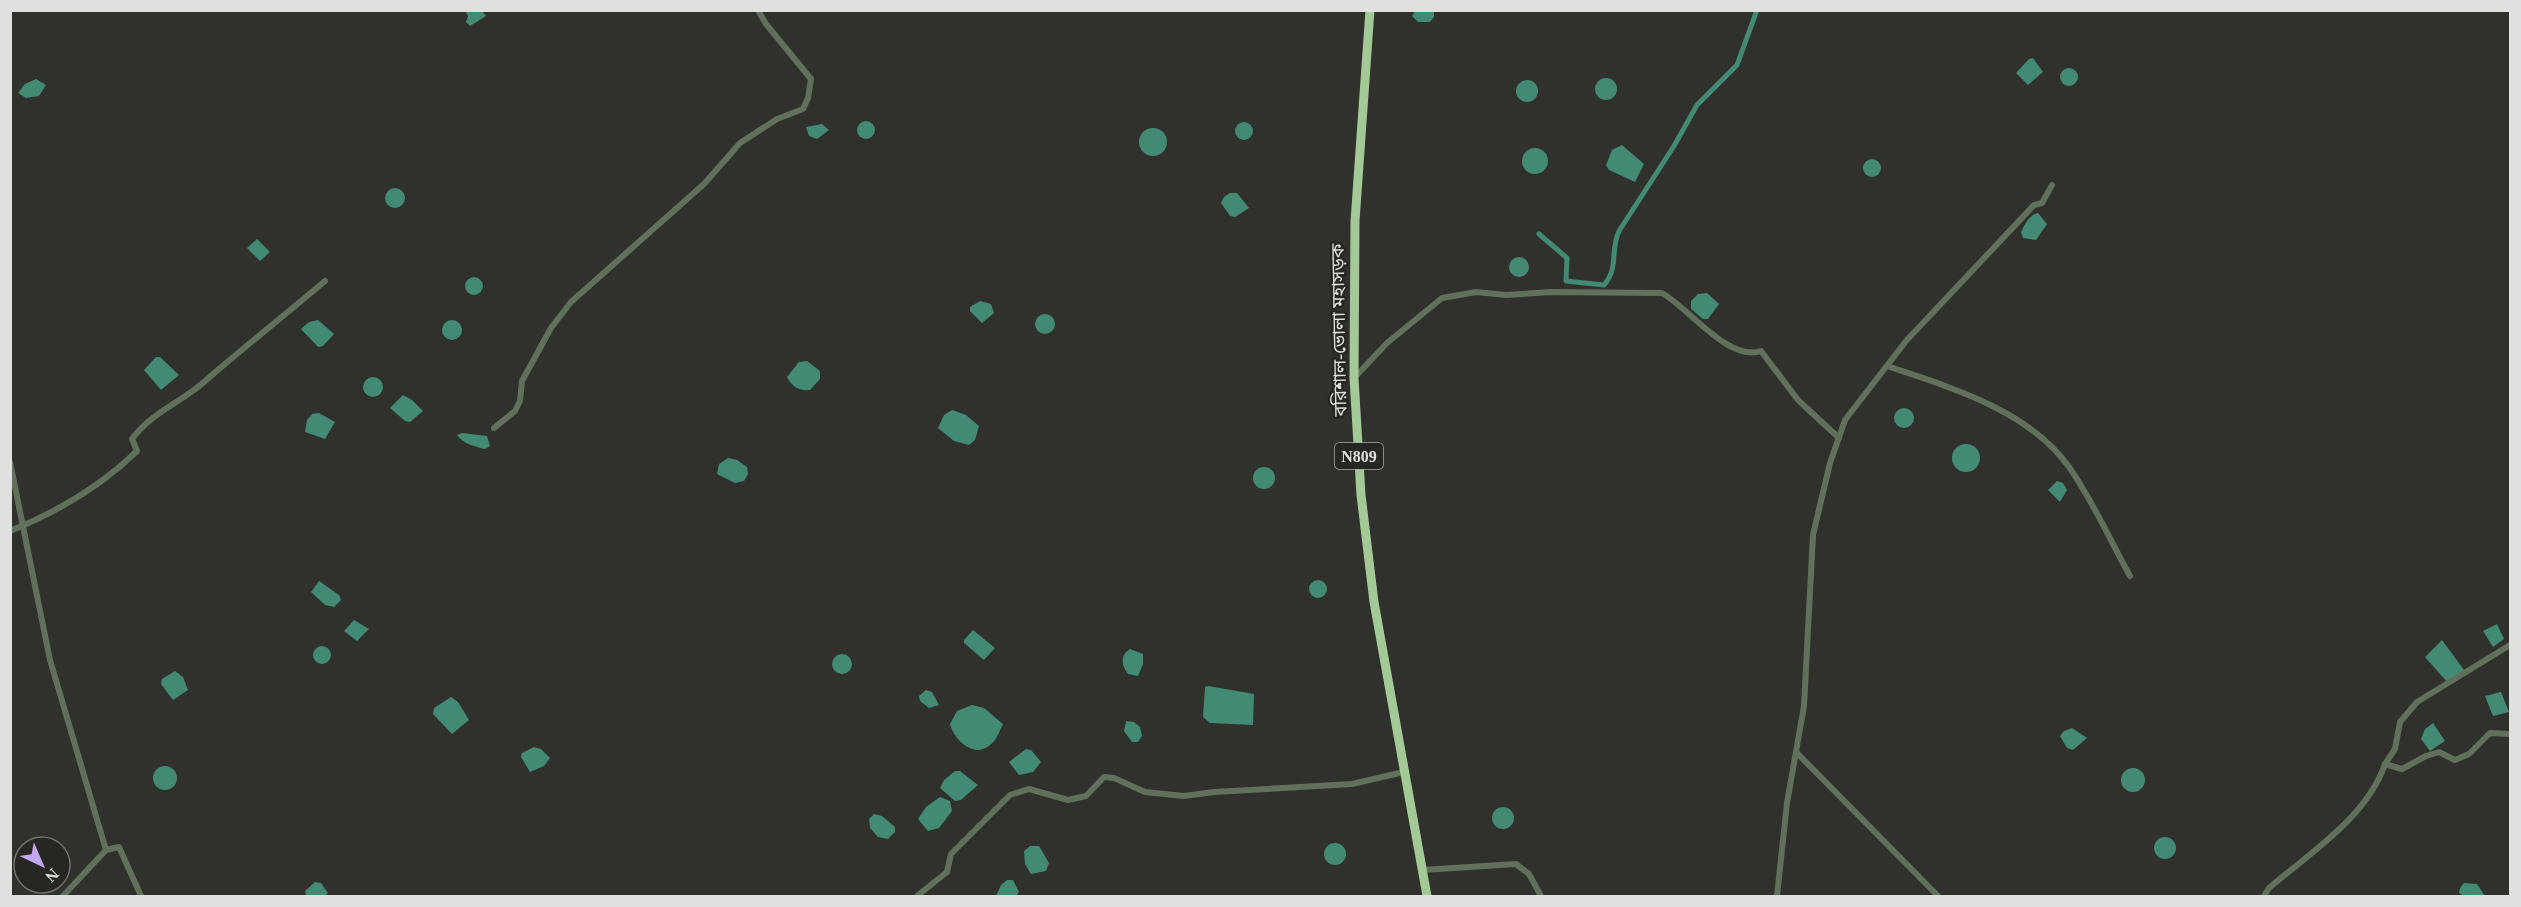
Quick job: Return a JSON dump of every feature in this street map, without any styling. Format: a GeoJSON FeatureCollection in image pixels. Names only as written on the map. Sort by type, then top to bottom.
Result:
{"type":"FeatureCollection","features":[{"type":"Feature","properties":{"kind":"highway","name":"বরিশাল-ভোলা মহাসড়ক"},"geometry":{"type":"LineString","coordinates":[[1370,10],[1354,221],[1354,378],[1361,495],[1374,602],[1427,897]]}},
{"type":"Feature","properties":{"kind":"street"},"geometry":{"type":"LineString","coordinates":[[494,428],[514,411],[520,401],[522,381],[551,328],[571,302],[704,184],[740,143],[762,127],[794,110],[803,109],[808,98],[811,79],[766,24],[758,10]]}},
{"type":"Feature","properties":{"kind":"street"},"geometry":{"type":"LineString","coordinates":[[1778,897],[1787,803],[1804,706],[1813,535],[1830,463],[1845,420],[1906,341],[2034,205],[2042,203],[2052,185]]}},
{"type":"Feature","properties":{"kind":"street"},"geometry":{"type":"LineString","coordinates":[[10,531],[57,510],[117,470],[137,451],[132,439],[142,425],[162,408],[203,383],[325,281]]}},
{"type":"Feature","properties":{"kind":"street"},"geometry":{"type":"LineString","coordinates":[[1354,378],[1387,343],[1443,298],[1476,292],[1506,295],[1551,292],[1662,293],[1673,299],[1703,327],[1741,351],[1753,354],[1761,351],[1798,400],[1839,438]]}},
{"type":"Feature","properties":{"kind":"street"},"geometry":{"type":"LineString","coordinates":[[1887,366],[1980,398],[2039,436],[2068,466],[2130,576]]}},
{"type":"Feature","properties":{"kind":"street"},"geometry":{"type":"LineString","coordinates":[[10,462],[25,526],[50,660],[106,850]]}},
{"type":"Feature","properties":{"kind":"street"},"geometry":{"type":"LineString","coordinates":[[2264,897],[2269,888],[2323,845],[2361,807],[2375,789],[2385,764],[2395,749],[2400,722],[2417,702],[2511,645]]}},
{"type":"Feature","properties":{"kind":"street"},"geometry":{"type":"LineString","coordinates":[[2385,764],[2402,769],[2439,752],[2455,760],[2469,754],[2490,733],[2511,734]]}},
{"type":"Feature","properties":{"kind":"street"},"geometry":{"type":"LineString","coordinates":[[1796,752],[1863,817],[1938,897]]}},
{"type":"Feature","properties":{"kind":"street"},"geometry":{"type":"LineString","coordinates":[[917,897],[947,872],[951,854],[967,841],[997,806],[1010,795],[1029,789],[1068,800],[1086,796],[1104,777],[1114,778],[1145,792],[1184,796],[1214,792],[1352,784],[1404,772]]}},
{"type":"Feature","properties":{"kind":"street"},"geometry":{"type":"LineString","coordinates":[[63,897],[106,850],[119,847],[141,897]]}},
{"type":"Feature","properties":{"kind":"street"},"geometry":{"type":"LineString","coordinates":[[1422,870],[1516,864],[1529,874],[1541,897]]}},
{"type":"Feature","properties":{"kind":"shaded area"},"geometry":{"type":"Polygon","coordinates":[[[465,11],[482,11],[486,16],[470,26],[466,22],[468,16],[465,11]]]}},
{"type":"Feature","properties":{"kind":"shaded area"},"geometry":{"type":"Polygon","coordinates":[[[1415,11],[1434,11],[1434,17],[1430,22],[1418,22],[1412,16],[1415,11]]]}},
{"type":"Feature","properties":{"kind":"shaded area"},"geometry":{"type":"Polygon","coordinates":[[[2033,58],[2043,72],[2028,85],[2016,73],[2029,59],[2033,58]]]}},
{"type":"Feature","properties":{"kind":"shaded area"},"geometry":{"type":"Polygon","coordinates":[[[2069,68],[2075,71],[2078,77],[2075,83],[2069,86],[2063,83],[2060,77],[2063,71],[2069,68]]]}},
{"type":"Feature","properties":{"kind":"shaded area"},"geometry":{"type":"Polygon","coordinates":[[[1606,78],[1616,85],[1617,89],[1610,99],[1606,100],[1596,93],[1595,89],[1602,79],[1606,78]]]}},
{"type":"Feature","properties":{"kind":"shaded area"},"geometry":{"type":"Polygon","coordinates":[[[36,79],[46,85],[39,96],[26,98],[18,93],[25,84],[36,79]]]}},
{"type":"Feature","properties":{"kind":"shaded area"},"geometry":{"type":"Polygon","coordinates":[[[1527,80],[1535,83],[1538,91],[1535,99],[1527,102],[1519,99],[1516,91],[1519,83],[1527,80]]]}},
{"type":"Feature","properties":{"kind":"shaded area"},"geometry":{"type":"Polygon","coordinates":[[[862,121],[870,121],[875,126],[873,137],[862,139],[857,134],[857,126],[862,121]]]}},
{"type":"Feature","properties":{"kind":"shaded area"},"geometry":{"type":"Polygon","coordinates":[[[1244,122],[1250,125],[1253,131],[1250,137],[1244,140],[1238,137],[1235,131],[1238,125],[1244,122]]]}},
{"type":"Feature","properties":{"kind":"shaded area"},"geometry":{"type":"Polygon","coordinates":[[[822,124],[829,130],[817,139],[809,136],[806,127],[822,124]]]}},
{"type":"Feature","properties":{"kind":"shaded area"},"geometry":{"type":"Polygon","coordinates":[[[1153,128],[1163,132],[1167,142],[1163,152],[1153,156],[1143,152],[1139,142],[1143,132],[1153,128]]]}},
{"type":"Feature","properties":{"kind":"shaded area"},"geometry":{"type":"Polygon","coordinates":[[[1622,145],[1644,164],[1635,182],[1609,170],[1606,165],[1612,150],[1622,145]]]}},
{"type":"Feature","properties":{"kind":"shaded area"},"geometry":{"type":"Polygon","coordinates":[[[1535,148],[1544,152],[1548,161],[1544,170],[1535,174],[1526,170],[1522,161],[1526,152],[1535,148]]]}},
{"type":"Feature","properties":{"kind":"shaded area"},"geometry":{"type":"Polygon","coordinates":[[[1872,159],[1878,162],[1881,168],[1878,174],[1872,177],[1866,174],[1863,168],[1866,162],[1872,159]]]}},
{"type":"Feature","properties":{"kind":"shaded area"},"geometry":{"type":"Polygon","coordinates":[[[395,188],[402,191],[405,198],[402,205],[395,208],[388,205],[385,198],[388,191],[395,188]]]}},
{"type":"Feature","properties":{"kind":"shaded area"},"geometry":{"type":"Polygon","coordinates":[[[1230,193],[1237,193],[1249,208],[1235,217],[1230,216],[1221,203],[1230,193]]]}},
{"type":"Feature","properties":{"kind":"shaded area"},"geometry":{"type":"Polygon","coordinates":[[[2038,213],[2047,224],[2036,240],[2023,238],[2021,232],[2026,223],[2038,213]]]}},
{"type":"Feature","properties":{"kind":"shaded area"},"geometry":{"type":"Polygon","coordinates":[[[257,239],[270,252],[260,261],[247,248],[257,239]]]}},
{"type":"Feature","properties":{"kind":"shaded area"},"geometry":{"type":"Polygon","coordinates":[[[1519,257],[1526,260],[1529,267],[1526,274],[1519,277],[1512,274],[1509,267],[1512,260],[1519,257]]]}},
{"type":"Feature","properties":{"kind":"shaded area"},"geometry":{"type":"Polygon","coordinates":[[[474,277],[480,280],[483,286],[480,292],[474,295],[468,292],[465,286],[468,280],[474,277]]]}},
{"type":"Feature","properties":{"kind":"shaded area"},"geometry":{"type":"Polygon","coordinates":[[[1707,293],[1719,304],[1708,319],[1703,319],[1691,309],[1691,301],[1698,294],[1707,293]]]}},
{"type":"Feature","properties":{"kind":"shaded area"},"geometry":{"type":"Polygon","coordinates":[[[980,301],[991,304],[994,313],[982,323],[970,311],[970,307],[980,301]]]}},
{"type":"Feature","properties":{"kind":"shaded area"},"geometry":{"type":"Polygon","coordinates":[[[1045,314],[1052,317],[1055,324],[1052,331],[1045,334],[1038,331],[1035,324],[1038,317],[1045,314]]]}},
{"type":"Feature","properties":{"kind":"shaded area"},"geometry":{"type":"Polygon","coordinates":[[[318,320],[334,334],[323,346],[318,347],[301,329],[309,322],[318,320]]]}},
{"type":"Feature","properties":{"kind":"shaded area"},"geometry":{"type":"Polygon","coordinates":[[[452,320],[459,323],[462,330],[459,337],[452,340],[445,337],[442,330],[445,323],[452,320]]]}},
{"type":"Feature","properties":{"kind":"shaded area"},"geometry":{"type":"Polygon","coordinates":[[[156,357],[160,357],[179,375],[161,390],[144,370],[156,357]]]}},
{"type":"Feature","properties":{"kind":"shaded area"},"geometry":{"type":"Polygon","coordinates":[[[807,361],[820,371],[820,379],[810,390],[802,390],[796,388],[787,377],[799,362],[807,361]]]}},
{"type":"Feature","properties":{"kind":"shaded area"},"geometry":{"type":"Polygon","coordinates":[[[373,377],[380,380],[383,387],[380,394],[373,397],[366,394],[363,387],[366,380],[373,377]]]}},
{"type":"Feature","properties":{"kind":"shaded area"},"geometry":{"type":"Polygon","coordinates":[[[403,395],[423,411],[410,422],[405,421],[390,408],[403,395]]]}},
{"type":"Feature","properties":{"kind":"shaded area"},"geometry":{"type":"Polygon","coordinates":[[[1900,408],[1908,408],[1914,414],[1914,422],[1908,428],[1900,428],[1894,422],[1894,414],[1900,408]]]}},
{"type":"Feature","properties":{"kind":"shaded area"},"geometry":{"type":"Polygon","coordinates":[[[952,410],[966,415],[979,426],[975,440],[969,445],[954,441],[938,428],[944,415],[952,410]]]}},
{"type":"Feature","properties":{"kind":"shaded area"},"geometry":{"type":"Polygon","coordinates":[[[319,413],[335,422],[325,439],[305,432],[307,420],[312,414],[319,413]]]}},
{"type":"Feature","properties":{"kind":"shaded area"},"geometry":{"type":"Polygon","coordinates":[[[462,433],[487,436],[490,446],[485,449],[469,444],[457,435],[462,433]]]}},
{"type":"Feature","properties":{"kind":"shaded area"},"geometry":{"type":"Polygon","coordinates":[[[1966,444],[1976,448],[1980,458],[1976,468],[1966,472],[1956,468],[1952,458],[1956,448],[1966,444]]]}},
{"type":"Feature","properties":{"kind":"shaded area"},"geometry":{"type":"Polygon","coordinates":[[[728,458],[737,460],[747,467],[748,474],[744,481],[735,483],[717,474],[719,464],[728,458]]]}},
{"type":"Feature","properties":{"kind":"shaded area"},"geometry":{"type":"Polygon","coordinates":[[[1264,467],[1272,470],[1275,478],[1272,486],[1264,489],[1256,486],[1253,478],[1256,470],[1264,467]]]}},
{"type":"Feature","properties":{"kind":"shaded area"},"geometry":{"type":"Polygon","coordinates":[[[2057,481],[2063,483],[2067,490],[2060,502],[2048,490],[2057,481]]]}},
{"type":"Feature","properties":{"kind":"shaded area"},"geometry":{"type":"Polygon","coordinates":[[[1318,580],[1326,585],[1327,589],[1322,597],[1318,598],[1310,593],[1309,589],[1314,581],[1318,580]]]}},
{"type":"Feature","properties":{"kind":"shaded area"},"geometry":{"type":"Polygon","coordinates":[[[319,581],[339,595],[341,600],[334,607],[325,605],[311,592],[319,581]]]}},
{"type":"Feature","properties":{"kind":"shaded area"},"geometry":{"type":"Polygon","coordinates":[[[354,620],[369,629],[357,641],[344,631],[354,620]]]}},
{"type":"Feature","properties":{"kind":"shaded area"},"geometry":{"type":"Polygon","coordinates":[[[2497,624],[2504,639],[2493,647],[2483,631],[2497,624]]]}},
{"type":"Feature","properties":{"kind":"shaded area"},"geometry":{"type":"Polygon","coordinates":[[[973,630],[995,648],[984,660],[964,643],[973,630]]]}},
{"type":"Feature","properties":{"kind":"shaded area"},"geometry":{"type":"Polygon","coordinates":[[[2442,640],[2464,670],[2447,682],[2425,657],[2442,640]]]}},
{"type":"Feature","properties":{"kind":"shaded area"},"geometry":{"type":"Polygon","coordinates":[[[322,646],[328,649],[331,655],[328,661],[322,664],[316,661],[313,655],[316,649],[322,646]]]}},
{"type":"Feature","properties":{"kind":"shaded area"},"geometry":{"type":"Polygon","coordinates":[[[1130,649],[1143,654],[1143,664],[1138,676],[1128,674],[1123,664],[1124,654],[1130,649]]]}},
{"type":"Feature","properties":{"kind":"shaded area"},"geometry":{"type":"Polygon","coordinates":[[[842,654],[849,657],[852,664],[849,671],[842,674],[835,671],[832,664],[835,657],[842,654]]]}},
{"type":"Feature","properties":{"kind":"shaded area"},"geometry":{"type":"Polygon","coordinates":[[[175,671],[183,677],[188,690],[173,700],[161,684],[162,679],[175,671]]]}},
{"type":"Feature","properties":{"kind":"shaded area"},"geometry":{"type":"Polygon","coordinates":[[[1205,687],[1254,694],[1253,725],[1210,723],[1203,717],[1205,687]]]}},
{"type":"Feature","properties":{"kind":"shaded area"},"geometry":{"type":"Polygon","coordinates":[[[926,690],[932,692],[939,705],[929,708],[920,701],[919,696],[926,690]]]}},
{"type":"Feature","properties":{"kind":"shaded area"},"geometry":{"type":"Polygon","coordinates":[[[2501,692],[2509,712],[2493,716],[2485,696],[2501,692]]]}},
{"type":"Feature","properties":{"kind":"shaded area"},"geometry":{"type":"Polygon","coordinates":[[[451,697],[458,702],[469,720],[452,734],[433,714],[434,708],[451,697]]]}},
{"type":"Feature","properties":{"kind":"shaded area"},"geometry":{"type":"Polygon","coordinates":[[[972,705],[984,708],[1003,724],[998,736],[984,749],[971,749],[966,746],[956,736],[950,724],[957,711],[972,705]]]}},
{"type":"Feature","properties":{"kind":"shaded area"},"geometry":{"type":"Polygon","coordinates":[[[1126,721],[1134,722],[1140,727],[1142,736],[1138,742],[1132,742],[1124,731],[1126,721]]]}},
{"type":"Feature","properties":{"kind":"shaded area"},"geometry":{"type":"Polygon","coordinates":[[[2433,723],[2445,741],[2430,751],[2421,739],[2425,729],[2433,723]]]}},
{"type":"Feature","properties":{"kind":"shaded area"},"geometry":{"type":"Polygon","coordinates":[[[2072,728],[2087,738],[2073,750],[2067,748],[2060,736],[2064,731],[2072,728]]]}},
{"type":"Feature","properties":{"kind":"shaded area"},"geometry":{"type":"Polygon","coordinates":[[[534,747],[541,749],[550,758],[544,766],[530,772],[521,757],[522,753],[534,747]]]}},
{"type":"Feature","properties":{"kind":"shaded area"},"geometry":{"type":"Polygon","coordinates":[[[1026,749],[1031,750],[1041,762],[1033,772],[1019,775],[1009,762],[1026,749]]]}},
{"type":"Feature","properties":{"kind":"shaded area"},"geometry":{"type":"Polygon","coordinates":[[[160,766],[170,766],[177,773],[177,783],[170,790],[160,790],[153,783],[153,773],[160,766]]]}},
{"type":"Feature","properties":{"kind":"shaded area"},"geometry":{"type":"Polygon","coordinates":[[[2133,768],[2142,771],[2145,780],[2142,789],[2133,792],[2124,789],[2121,780],[2124,771],[2133,768]]]}},
{"type":"Feature","properties":{"kind":"shaded area"},"geometry":{"type":"Polygon","coordinates":[[[955,771],[960,771],[978,785],[961,800],[955,801],[940,788],[944,780],[955,771]]]}},
{"type":"Feature","properties":{"kind":"shaded area"},"geometry":{"type":"Polygon","coordinates":[[[940,797],[950,801],[952,811],[939,828],[928,831],[918,819],[926,807],[940,797]]]}},
{"type":"Feature","properties":{"kind":"shaded area"},"geometry":{"type":"Polygon","coordinates":[[[1503,807],[1511,810],[1514,818],[1511,826],[1503,829],[1495,826],[1492,818],[1495,810],[1503,807]]]}},
{"type":"Feature","properties":{"kind":"shaded area"},"geometry":{"type":"Polygon","coordinates":[[[874,814],[882,816],[895,827],[895,832],[888,839],[878,837],[870,828],[869,819],[874,814]]]}},
{"type":"Feature","properties":{"kind":"shaded area"},"geometry":{"type":"Polygon","coordinates":[[[2165,837],[2173,840],[2176,848],[2173,856],[2165,859],[2157,856],[2154,848],[2157,840],[2165,837]]]}},
{"type":"Feature","properties":{"kind":"shaded area"},"geometry":{"type":"Polygon","coordinates":[[[1335,843],[1343,846],[1346,854],[1343,862],[1335,865],[1327,862],[1324,854],[1327,846],[1335,843]]]}},
{"type":"Feature","properties":{"kind":"shaded area"},"geometry":{"type":"Polygon","coordinates":[[[1030,846],[1039,846],[1049,863],[1046,871],[1031,874],[1025,864],[1024,851],[1030,846]]]}},
{"type":"Feature","properties":{"kind":"shaded area"},"geometry":{"type":"Polygon","coordinates":[[[1007,880],[1013,880],[1019,892],[1016,896],[996,896],[1001,885],[1007,880]]]}},
{"type":"Feature","properties":{"kind":"shaded area"},"geometry":{"type":"Polygon","coordinates":[[[315,882],[321,883],[328,893],[325,896],[306,895],[305,891],[315,882]]]}},
{"type":"Feature","properties":{"kind":"shaded area"},"geometry":{"type":"Polygon","coordinates":[[[2464,883],[2477,884],[2485,896],[2464,896],[2459,893],[2464,883]]]}},
{"type":"Feature","properties":{"kind":"waterway"},"geometry":{"type":"LineString","coordinates":[[1539,234],[1567,258],[1566,281],[1604,285],[1609,279],[1613,265],[1619,231],[1674,146],[1697,105],[1737,65],[1757,10]]}}]}
